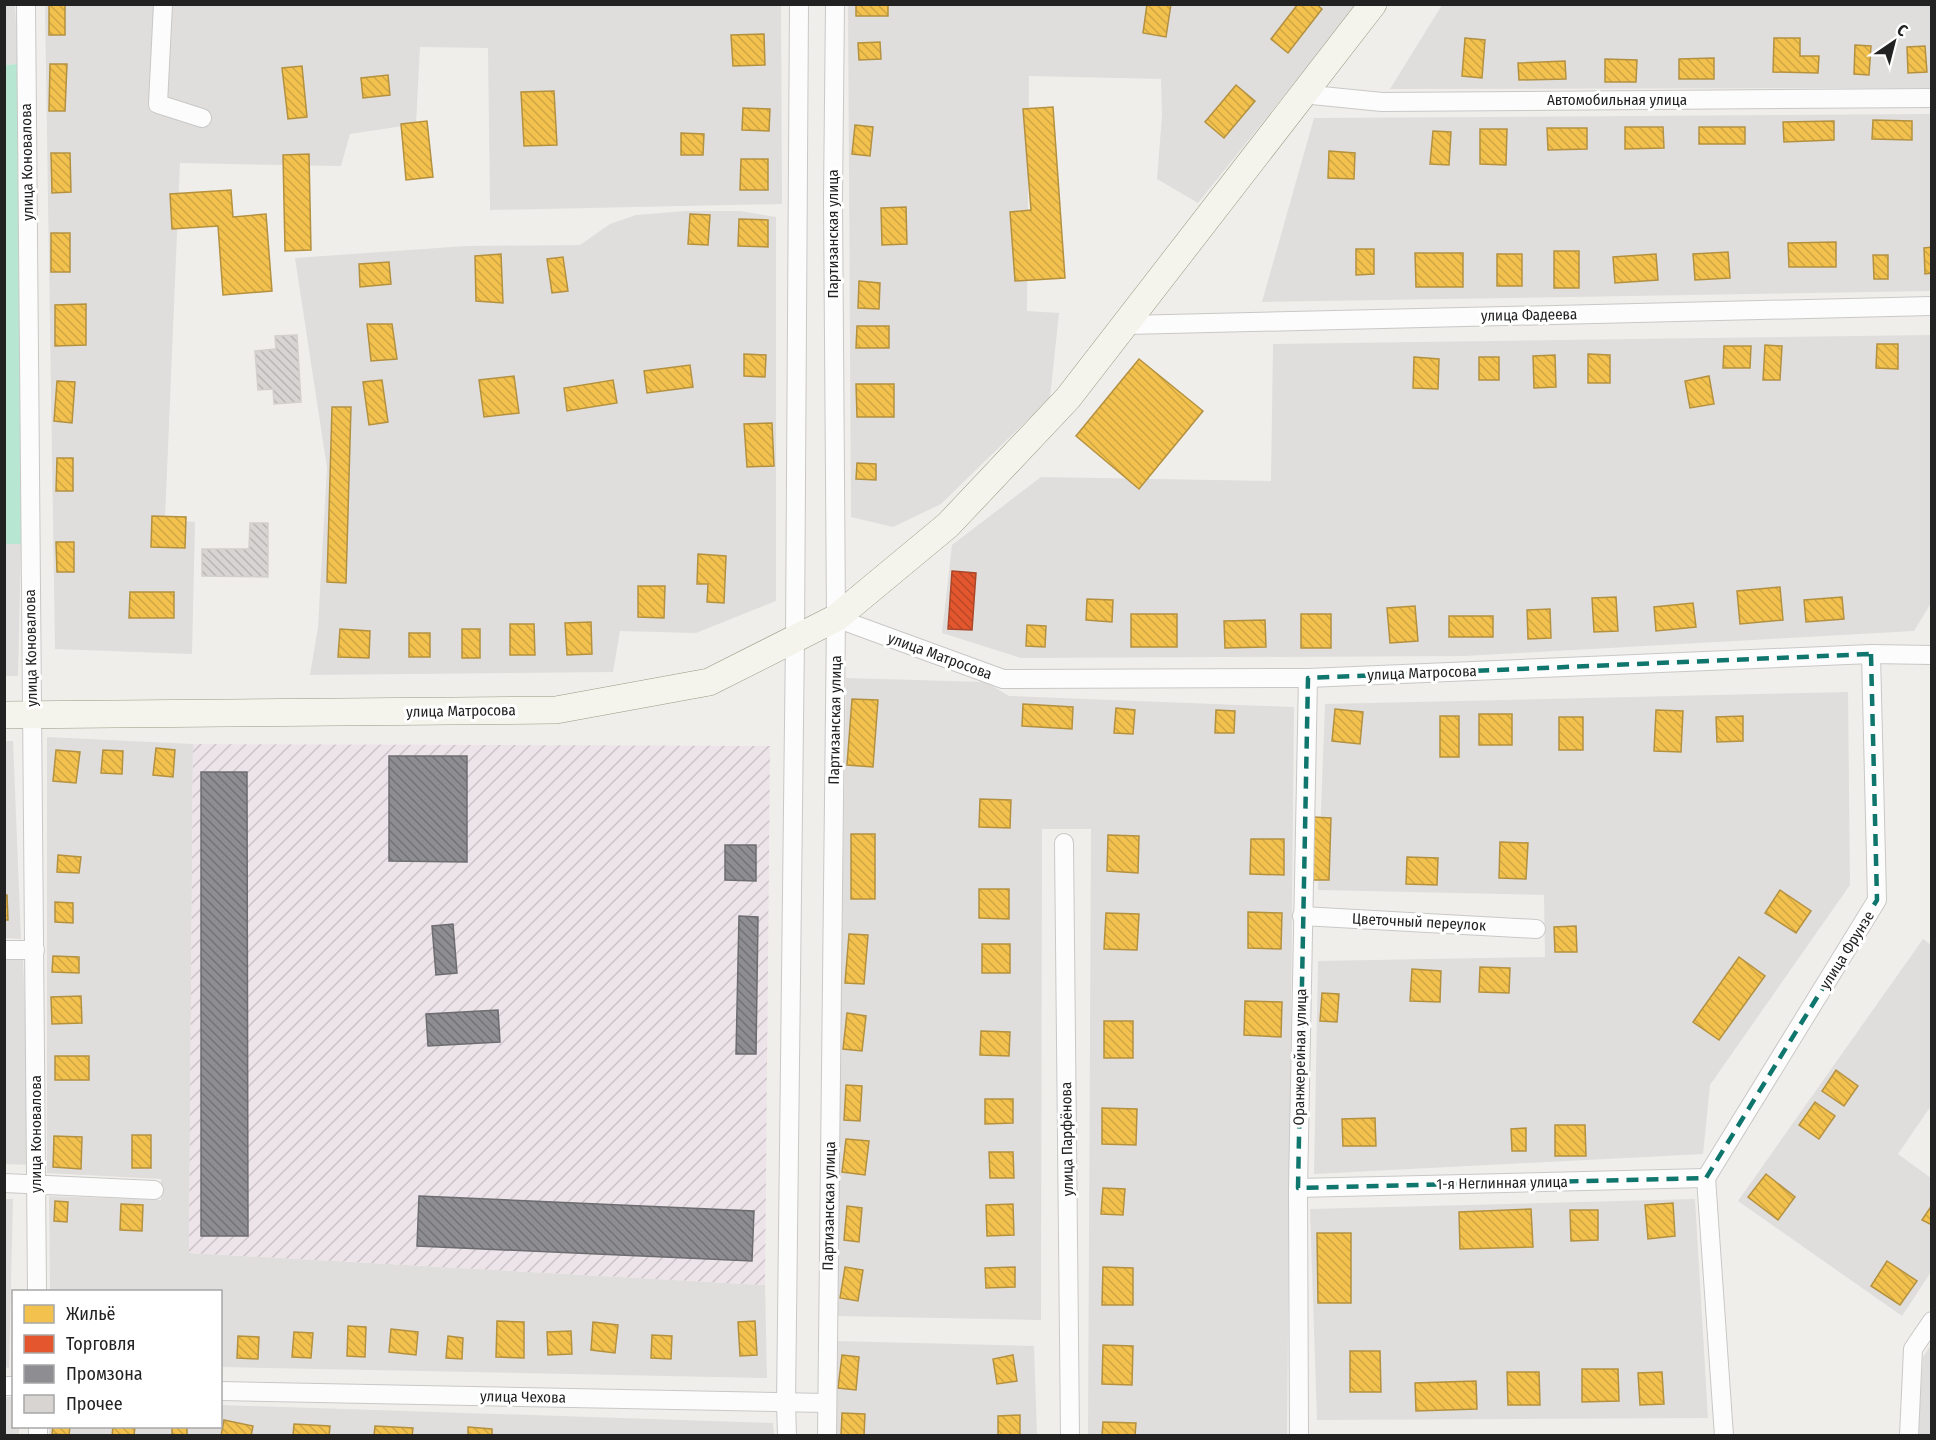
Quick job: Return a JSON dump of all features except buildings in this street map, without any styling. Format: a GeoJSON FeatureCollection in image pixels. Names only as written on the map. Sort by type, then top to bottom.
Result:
{"type":"FeatureCollection","features":[{"type":"Feature","properties":{"kind":"main road"},"geometry":{"type":"LineString","coordinates":[[836,618],[948,525],[1068,398],[1127,325],[1373,4]]}},
{"type":"Feature","properties":{"kind":"main road","name":"улица Матросова"},"geometry":{"type":"LineString","coordinates":[[4,715],[556,710],[709,682],[836,618]]}},
{"type":"Feature","properties":{"kind":"street","name":"улица Коновалова"},"geometry":{"type":"LineString","coordinates":[[26,4],[37,1290]]}},
{"type":"Feature","properties":{"kind":"street"},"geometry":{"type":"LineString","coordinates":[[163,4],[158,104],[202,118]]}},
{"type":"Feature","properties":{"kind":"street"},"geometry":{"type":"LineString","coordinates":[[787,1436],[799,4]]}},
{"type":"Feature","properties":{"kind":"street","name":"Партизанская улица"},"geometry":{"type":"LineString","coordinates":[[826,1436],[836,618],[833,210],[835,4]]}},
{"type":"Feature","properties":{"kind":"street","name":"Автомобильная улица"},"geometry":{"type":"LineString","coordinates":[[1302,94],[1382,102],[1932,98]]}},
{"type":"Feature","properties":{"kind":"street","name":"улица Фадеева"},"geometry":{"type":"LineString","coordinates":[[1127,325],[1932,306]]}},
{"type":"Feature","properties":{"kind":"street","name":"улица Матросова"},"geometry":{"type":"LineString","coordinates":[[836,618],[1003,679],[1308,678],[1871,654],[1932,655]]}},
{"type":"Feature","properties":{"kind":"street","name":"улица Фрунзе"},"geometry":{"type":"LineString","coordinates":[[1706,1178],[1877,900],[1871,654]]}},
{"type":"Feature","properties":{"kind":"street","name":"Оранжерейная улица"},"geometry":{"type":"LineString","coordinates":[[1299,1436],[1298,1188],[1308,678]]}},
{"type":"Feature","properties":{"kind":"street","name":"улица Парфёнова"},"geometry":{"type":"LineString","coordinates":[[1064,843],[1070,1436]]}},
{"type":"Feature","properties":{"kind":"street","name":"Цветочный переулок"},"geometry":{"type":"LineString","coordinates":[[1302,916],[1536,928]]}},
{"type":"Feature","properties":{"kind":"street"},"geometry":{"type":"LineString","coordinates":[[4,950],[35,950]]}},
{"type":"Feature","properties":{"kind":"street"},"geometry":{"type":"LineString","coordinates":[[1706,1178],[1724,1436]]}},
{"type":"Feature","properties":{"kind":"street","name":"1-я Неглинная улица"},"geometry":{"type":"LineString","coordinates":[[1298,1188],[1706,1178]]}},
{"type":"Feature","properties":{"kind":"street"},"geometry":{"type":"LineString","coordinates":[[4,1184],[154,1190]]}},
{"type":"Feature","properties":{"kind":"street"},"geometry":{"type":"LineString","coordinates":[[1909,1436],[1912,1349],[1932,1321]]}},
{"type":"Feature","properties":{"kind":"street","name":"улица Чехова"},"geometry":{"type":"LineString","coordinates":[[222,1390],[826,1403]]}},
{"type":"Feature","properties":{"kind":"highlighted area"},"geometry":{"type":"Polygon","coordinates":[[[1871,654],[1877,900],[1706,1178],[1298,1188],[1308,678],[1871,654]]]}},
{"type":"Feature","properties":{"kind":"shaded area"},"geometry":{"type":"Polygon","coordinates":[[[5,5],[15,5],[18,64],[5,65],[5,5]]]}},
{"type":"Feature","properties":{"kind":"shaded area"},"geometry":{"type":"Polygon","coordinates":[[[45,5],[781,5],[782,204],[490,210],[488,48],[420,47],[416,124],[350,134],[341,166],[180,163],[165,519],[195,522],[192,654],[55,649],[45,5]]]}},
{"type":"Feature","properties":{"kind":"shaded area"},"geometry":{"type":"Polygon","coordinates":[[[848,5],[1357,5],[1198,203],[1157,179],[1162,115],[1161,79],[1029,76],[1027,311],[1059,313],[1050,398],[941,504],[893,527],[851,517],[848,5]]]}},
{"type":"Feature","properties":{"kind":"shaded area"},"geometry":{"type":"Polygon","coordinates":[[[1442,5],[1931,5],[1931,88],[1390,89],[1442,5]]]}},
{"type":"Feature","properties":{"kind":"shaded area"},"geometry":{"type":"Polygon","coordinates":[[[1931,114],[1931,291],[1262,302],[1314,118],[1931,114]]]}},
{"type":"Feature","properties":{"kind":"shaded area"},"geometry":{"type":"Polygon","coordinates":[[[685,211],[740,211],[776,217],[776,601],[696,633],[620,631],[613,672],[310,675],[318,627],[327,468],[295,258],[466,246],[580,245],[610,224],[636,215],[685,211]]]}},
{"type":"Feature","properties":{"kind":"shaded area"},"geometry":{"type":"Polygon","coordinates":[[[1931,335],[1931,603],[1914,631],[1465,656],[1021,658],[942,633],[952,545],[1041,477],[1271,481],[1273,344],[1931,335]]]}},
{"type":"Feature","properties":{"kind":"shaded area"},"geometry":{"type":"Polygon","coordinates":[[[4,544],[21,544],[18,676],[5,676],[4,544]]]}},
{"type":"Feature","properties":{"kind":"shaded area"},"geometry":{"type":"Polygon","coordinates":[[[846,678],[986,682],[1009,696],[1294,707],[1287,1435],[1088,1435],[1091,829],[1042,829],[1041,1320],[836,1316],[846,678]]]}},
{"type":"Feature","properties":{"kind":"shaded area"},"geometry":{"type":"Polygon","coordinates":[[[1848,692],[1850,885],[1710,1085],[1703,1154],[1314,1174],[1318,961],[1545,957],[1544,895],[1318,890],[1325,704],[1848,692]]]}},
{"type":"Feature","properties":{"kind":"shaded area"},"geometry":{"type":"Polygon","coordinates":[[[47,737],[193,744],[189,1253],[765,1285],[767,1378],[222,1367],[222,1290],[50,1290],[49,1196],[161,1200],[161,1179],[47,1173],[47,737]]]}},
{"type":"Feature","properties":{"kind":"shaded area"},"geometry":{"type":"Polygon","coordinates":[[[4,741],[13,741],[21,939],[5,938],[4,741]]]}},
{"type":"Feature","properties":{"kind":"shaded area"},"geometry":{"type":"Polygon","coordinates":[[[193,744],[770,746],[765,1285],[189,1253],[193,744]]]}},
{"type":"Feature","properties":{"kind":"shaded area"},"geometry":{"type":"Polygon","coordinates":[[[1923,939],[1931,945],[1931,1106],[1898,1154],[1931,1178],[1931,1272],[1902,1316],[1738,1201],[1923,939]]]}},
{"type":"Feature","properties":{"kind":"shaded area"},"geometry":{"type":"Polygon","coordinates":[[[5,959],[23,959],[31,1165],[5,1164],[5,959]]]}},
{"type":"Feature","properties":{"kind":"shaded area"},"geometry":{"type":"Polygon","coordinates":[[[4,1199],[13,1199],[9,1368],[4,1367],[4,1199]]]}},
{"type":"Feature","properties":{"kind":"shaded area"},"geometry":{"type":"Polygon","coordinates":[[[1695,1199],[1708,1418],[1317,1420],[1310,1209],[1695,1199]]]}},
{"type":"Feature","properties":{"kind":"shaded area"},"geometry":{"type":"Polygon","coordinates":[[[835,1341],[1034,1346],[1037,1435],[834,1436],[835,1341]]]}},
{"type":"Feature","properties":{"kind":"shaded area"},"geometry":{"type":"Polygon","coordinates":[[[1931,1345],[1931,1435],[1918,1435],[1923,1357],[1931,1345]]]}},
{"type":"Feature","properties":{"kind":"shaded area"},"geometry":{"type":"Polygon","coordinates":[[[4,1397],[12,1397],[12,1428],[19,1428],[19,1435],[5,1435],[4,1397]]]}},
{"type":"Feature","properties":{"kind":"shaded area"},"geometry":{"type":"Polygon","coordinates":[[[222,1405],[773,1423],[774,1435],[49,1436],[49,1428],[222,1428],[222,1405]]]}},
{"type":"Feature","properties":{"kind":"green space"},"geometry":{"type":"Polygon","coordinates":[[[18,64],[21,544],[5,544],[4,65],[18,64]]]}}]}
